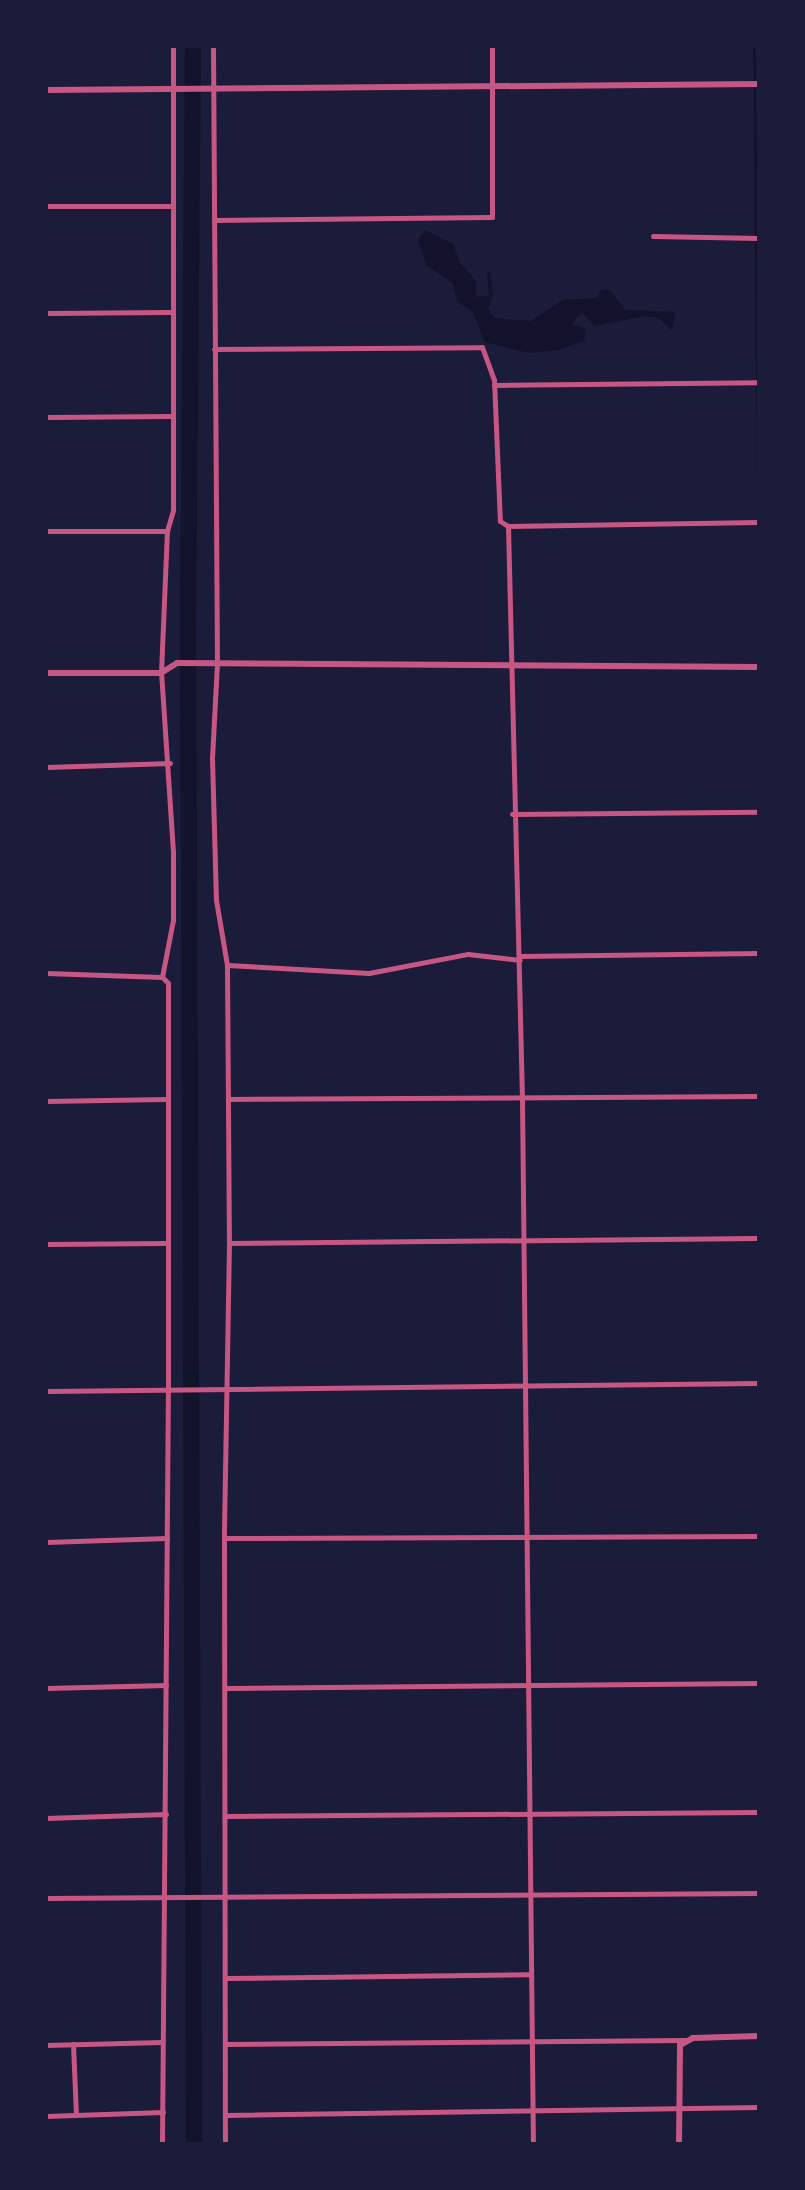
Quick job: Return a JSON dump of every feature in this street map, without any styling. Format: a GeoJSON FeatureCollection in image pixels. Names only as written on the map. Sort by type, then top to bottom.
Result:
{"type":"FeatureCollection","features":[{"type":"Feature","properties":{"kind":"street"},"geometry":{"type":"LineString","coordinates":[[162,977],[173,920],[170,763],[161,673],[167,531],[173,510],[170,206],[176,89],[173,46]]}},
{"type":"Feature","properties":{"kind":"street"},"geometry":{"type":"LineString","coordinates":[[213,46],[217,663],[212,758],[216,900],[227,965],[229,1243],[224,1538],[225,1816],[221,1896],[225,1978],[225,2144]]}},
{"type":"Feature","properties":{"kind":"street"},"geometry":{"type":"LineString","coordinates":[[214,220],[492,217],[492,46]]}},
{"type":"Feature","properties":{"kind":"street"},"geometry":{"type":"LineString","coordinates":[[46,90],[759,84]]}},
{"type":"Feature","properties":{"kind":"street"},"geometry":{"type":"LineString","coordinates":[[46,206],[170,206]]}},
{"type":"Feature","properties":{"kind":"street"},"geometry":{"type":"LineString","coordinates":[[653,236],[759,238]]}},
{"type":"Feature","properties":{"kind":"street"},"geometry":{"type":"LineString","coordinates":[[46,313],[170,312]]}},
{"type":"Feature","properties":{"kind":"street"},"geometry":{"type":"LineString","coordinates":[[479,340],[494,385],[496,501],[500,521],[508,526],[755,522]]}},
{"type":"Feature","properties":{"kind":"street"},"geometry":{"type":"LineString","coordinates":[[214,349],[482,347]]}},
{"type":"Feature","properties":{"kind":"street"},"geometry":{"type":"LineString","coordinates":[[494,385],[759,382]]}},
{"type":"Feature","properties":{"kind":"street"},"geometry":{"type":"LineString","coordinates":[[46,417],[170,416]]}},
{"type":"Feature","properties":{"kind":"street"},"geometry":{"type":"LineString","coordinates":[[508,526],[512,814],[520,958],[533,2144]]}},
{"type":"Feature","properties":{"kind":"street"},"geometry":{"type":"LineString","coordinates":[[46,531],[167,531]]}},
{"type":"Feature","properties":{"kind":"street"},"geometry":{"type":"LineString","coordinates":[[46,673],[161,673],[177,663],[755,667]]}},
{"type":"Feature","properties":{"kind":"street"},"geometry":{"type":"LineString","coordinates":[[46,767],[170,763]]}},
{"type":"Feature","properties":{"kind":"street"},"geometry":{"type":"LineString","coordinates":[[512,814],[756,812]]}},
{"type":"Feature","properties":{"kind":"street"},"geometry":{"type":"LineString","coordinates":[[227,965],[369,973],[468,954],[520,958],[759,953]]}},
{"type":"Feature","properties":{"kind":"street"},"geometry":{"type":"LineString","coordinates":[[46,973],[162,977],[168,983],[165,1243],[172,1387],[167,1538],[168,1895],[162,2042],[162,2144]]}},
{"type":"Feature","properties":{"kind":"street"},"geometry":{"type":"LineString","coordinates":[[228,1099],[757,1096]]}},
{"type":"Feature","properties":{"kind":"street"},"geometry":{"type":"LineString","coordinates":[[46,1101],[166,1099]]}},
{"type":"Feature","properties":{"kind":"street"},"geometry":{"type":"LineString","coordinates":[[229,1243],[757,1238]]}},
{"type":"Feature","properties":{"kind":"street"},"geometry":{"type":"LineString","coordinates":[[46,1244],[165,1243]]}},
{"type":"Feature","properties":{"kind":"street"},"geometry":{"type":"LineString","coordinates":[[46,1391],[219,1386],[525,1387],[758,1383]]}},
{"type":"Feature","properties":{"kind":"street"},"geometry":{"type":"LineString","coordinates":[[224,1538],[758,1536]]}},
{"type":"Feature","properties":{"kind":"street"},"geometry":{"type":"LineString","coordinates":[[46,1542],[167,1538]]}},
{"type":"Feature","properties":{"kind":"street"},"geometry":{"type":"LineString","coordinates":[[226,1688],[759,1683]]}},
{"type":"Feature","properties":{"kind":"street"},"geometry":{"type":"LineString","coordinates":[[46,1688],[166,1685]]}},
{"type":"Feature","properties":{"kind":"street"},"geometry":{"type":"LineString","coordinates":[[225,1816],[757,1812]]}},
{"type":"Feature","properties":{"kind":"street"},"geometry":{"type":"LineString","coordinates":[[46,1818],[166,1814]]}},
{"type":"Feature","properties":{"kind":"street"},"geometry":{"type":"LineString","coordinates":[[46,1898],[177,1894],[759,1893]]}},
{"type":"Feature","properties":{"kind":"street"},"geometry":{"type":"LineString","coordinates":[[225,1978],[531,1974]]}},
{"type":"Feature","properties":{"kind":"street"},"geometry":{"type":"LineString","coordinates":[[225,2044],[531,2038],[685,2040],[759,2036]]}},
{"type":"Feature","properties":{"kind":"street"},"geometry":{"type":"LineString","coordinates":[[679,2144],[678,2054],[685,2040]]}},
{"type":"Feature","properties":{"kind":"street"},"geometry":{"type":"LineString","coordinates":[[46,2045],[162,2042]]}},
{"type":"Feature","properties":{"kind":"street"},"geometry":{"type":"LineString","coordinates":[[73,2044],[76,2115]]}},
{"type":"Feature","properties":{"kind":"street"},"geometry":{"type":"LineString","coordinates":[[225,2115],[759,2107]]}},
{"type":"Feature","properties":{"kind":"street"},"geometry":{"type":"LineString","coordinates":[[46,2116],[163,2112]]}},
{"type":"Feature","properties":{"kind":"shaded area"},"geometry":{"type":"Polygon","coordinates":[[[425,230],[453,244],[460,263],[476,281],[476,297],[489,296],[487,271],[490,272],[493,295],[488,308],[494,318],[531,321],[563,300],[597,298],[601,290],[609,289],[625,310],[675,312],[672,330],[658,318],[645,316],[594,326],[582,312],[571,325],[586,328],[584,341],[558,350],[529,353],[485,342],[473,312],[457,301],[453,283],[426,265],[418,240],[425,230]]]}},
{"type":"Feature","properties":{"kind":"waterway"},"geometry":{"type":"LineString","coordinates":[[193,46],[188,620],[194,2144]]}},
{"type":"Feature","properties":{"kind":"waterway"},"geometry":{"type":"LineString","coordinates":[[754,46],[759,592]]}}]}
